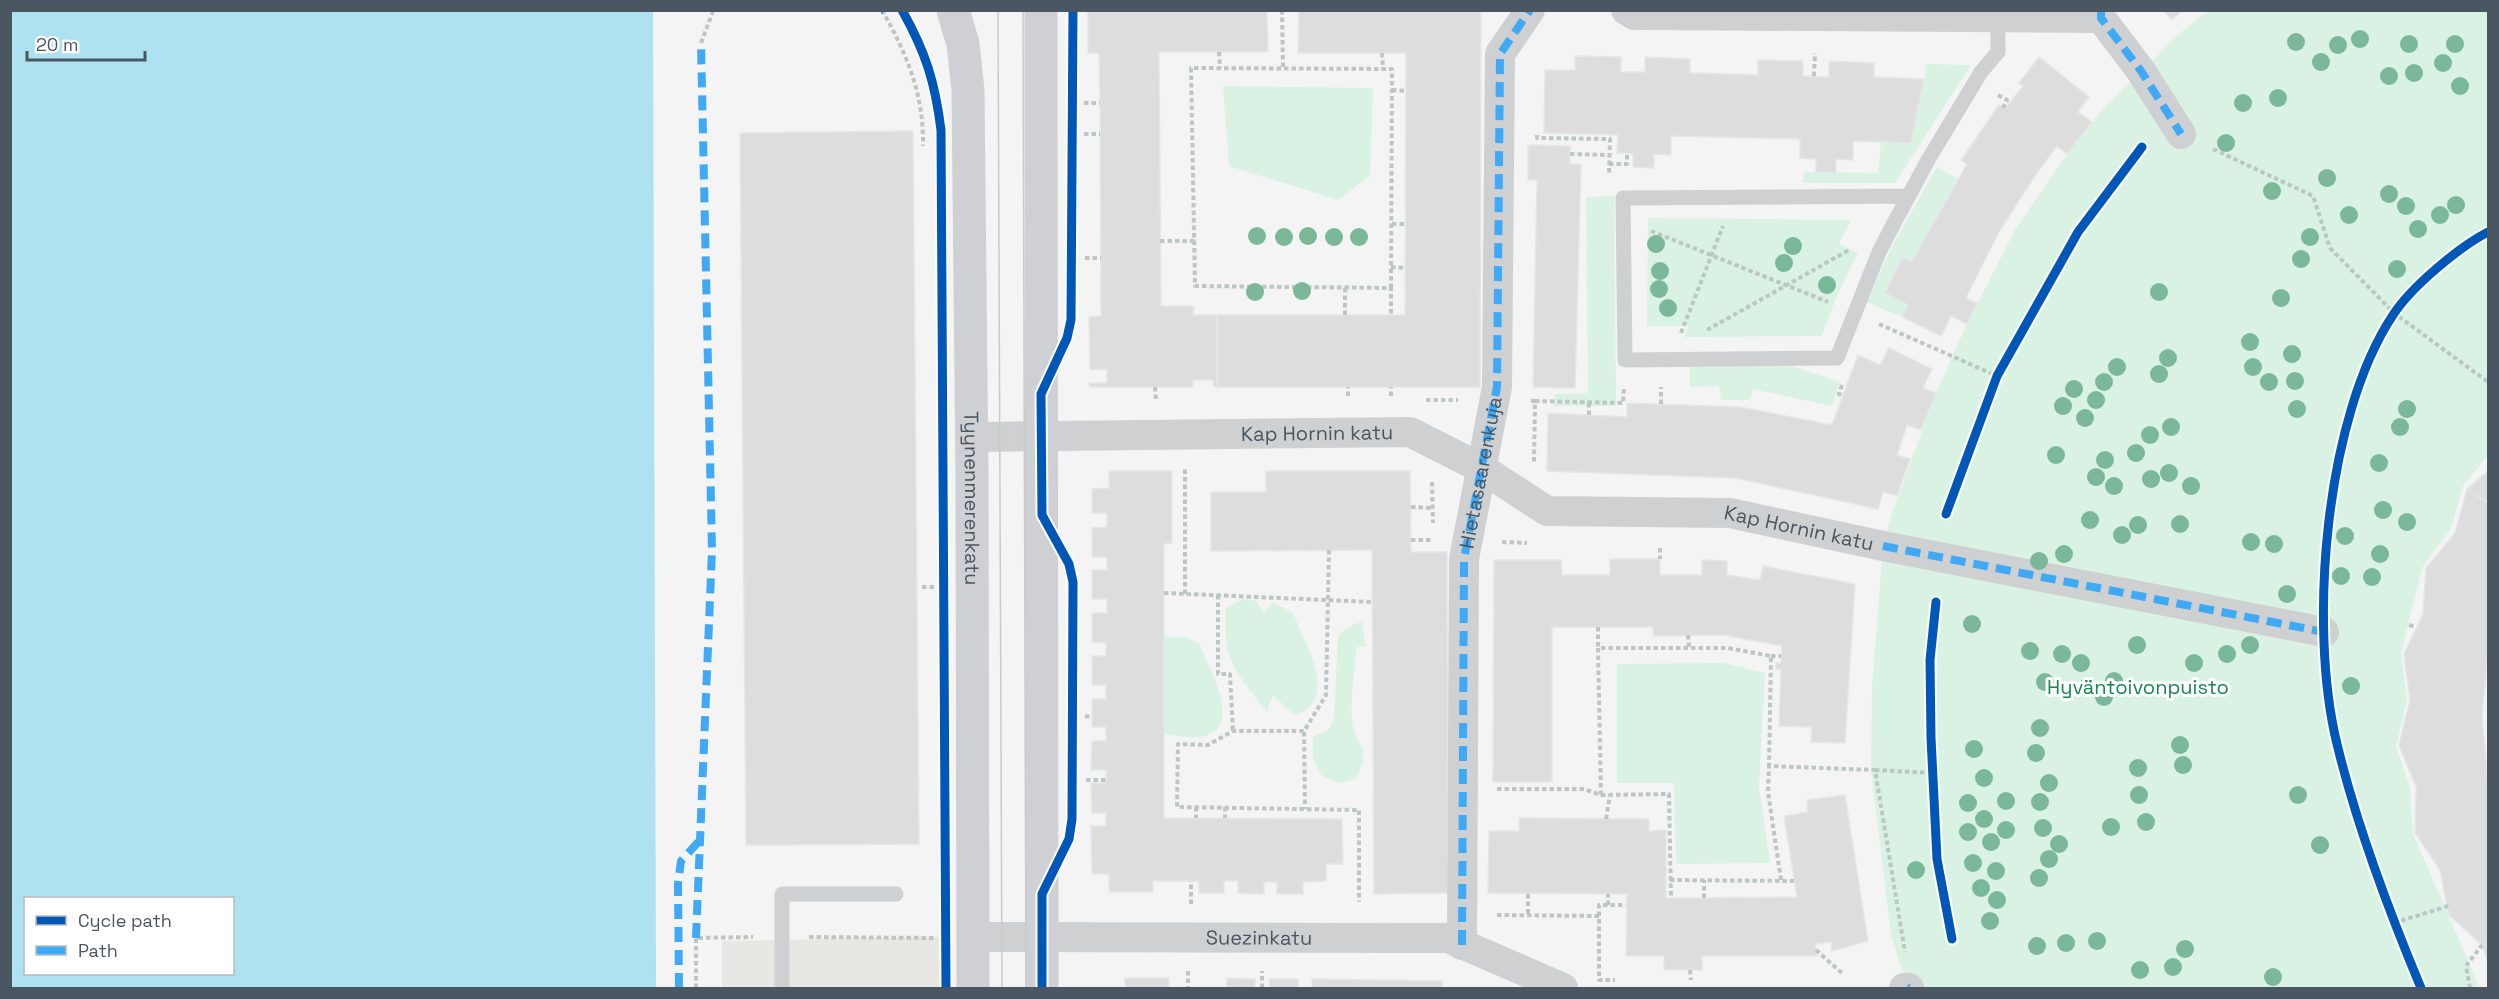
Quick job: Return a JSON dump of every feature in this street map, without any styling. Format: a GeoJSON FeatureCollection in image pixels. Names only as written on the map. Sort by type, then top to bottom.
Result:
{"type":"FeatureCollection","features":[{"type":"Feature","properties":{"kind":"main road","name":"Tyynenmerenkatu"},"geometry":{"type":"LineString","coordinates":[[953,10],[963,44],[968,90],[972,437],[973,988]]}},
{"type":"Feature","properties":{"kind":"main road"},"geometry":{"type":"LineString","coordinates":[[1041,10],[1042,988]]}},
{"type":"Feature","properties":{"kind":"street","name":"Hietasaarenkuja"},"geometry":{"type":"LineString","coordinates":[[1462,930],[1464,559],[1497,387],[1500,54],[1530,10]]}},
{"type":"Feature","properties":{"kind":"street"},"geometry":{"type":"LineString","coordinates":[[1626,10],[1634,15],[1998,18],[2101,14],[2181,134]]}},
{"type":"Feature","properties":{"kind":"street","name":"Kap Hornin katu"},"geometry":{"type":"LineString","coordinates":[[972,437],[1410,432],[1481,468],[1547,511],[1730,513],[1883,546],[2324,632]]}},
{"type":"Feature","properties":{"kind":"street","name":"Suezinkatu"},"geometry":{"type":"LineString","coordinates":[[973,938],[1448,938],[1462,930],[1563,988]]}},
{"type":"Feature","properties":{"kind":"lane"},"geometry":{"type":"LineString","coordinates":[[1908,196],[1623,198],[1625,360],[1672,354],[1837,358],[1879,252],[1908,196],[1981,72],[1998,52],[1998,18]]}},
{"type":"Feature","properties":{"kind":"lane"},"geometry":{"type":"LineString","coordinates":[[782,988],[782,894],[896,894]]}},
{"type":"Feature","properties":{"kind":"path"},"geometry":{"type":"LineString","coordinates":[[882,10],[903,49],[919,94],[924,121],[923,146]]}},
{"type":"Feature","properties":{"kind":"path"},"geometry":{"type":"LineString","coordinates":[[1282,10],[1283,68]]}},
{"type":"Feature","properties":{"kind":"path"},"geometry":{"type":"LineString","coordinates":[[701,43],[712,11]]}},
{"type":"Feature","properties":{"kind":"path"},"geometry":{"type":"LineString","coordinates":[[1219,52],[1220,68]]}},
{"type":"Feature","properties":{"kind":"path"},"geometry":{"type":"LineString","coordinates":[[1382,53],[1383,69]]}},
{"type":"Feature","properties":{"kind":"path"},"geometry":{"type":"LineString","coordinates":[[1814,76],[1815,53]]}},
{"type":"Feature","properties":{"kind":"path"},"geometry":{"type":"LineString","coordinates":[[1391,288],[1195,286],[1191,68],[1392,69],[1391,315]]}},
{"type":"Feature","properties":{"kind":"path"},"geometry":{"type":"LineString","coordinates":[[1392,90],[1406,91]]}},
{"type":"Feature","properties":{"kind":"path"},"geometry":{"type":"LineString","coordinates":[[1998,95],[2007,100],[2002,108]]}},
{"type":"Feature","properties":{"kind":"path"},"geometry":{"type":"LineString","coordinates":[[1084,102],[1100,103]]}},
{"type":"Feature","properties":{"kind":"path"},"geometry":{"type":"LineString","coordinates":[[1537,126],[1537,138],[1610,139],[1608,191],[1623,192],[1623,198]]}},
{"type":"Feature","properties":{"kind":"path"},"geometry":{"type":"LineString","coordinates":[[1084,134],[1100,134]]}},
{"type":"Feature","properties":{"kind":"path"},"geometry":{"type":"LineString","coordinates":[[2181,134],[2313,196],[2330,248],[2394,313],[2488,382]]}},
{"type":"Feature","properties":{"kind":"path"},"geometry":{"type":"LineString","coordinates":[[1609,164],[1627,164],[1627,153]]}},
{"type":"Feature","properties":{"kind":"path"},"geometry":{"type":"LineString","coordinates":[[1570,154],[1609,155]]}},
{"type":"Feature","properties":{"kind":"path"},"geometry":{"type":"LineString","coordinates":[[1672,354],[1735,197]]}},
{"type":"Feature","properties":{"kind":"path"},"geometry":{"type":"LineString","coordinates":[[1623,220],[1855,313],[1996,376]]}},
{"type":"Feature","properties":{"kind":"path"},"geometry":{"type":"LineString","coordinates":[[1392,224],[1405,224]]}},
{"type":"Feature","properties":{"kind":"path"},"geometry":{"type":"LineString","coordinates":[[1672,354],[1786,285],[1893,225]]}},
{"type":"Feature","properties":{"kind":"path"},"geometry":{"type":"LineString","coordinates":[[1160,241],[1195,241]]}},
{"type":"Feature","properties":{"kind":"path"},"geometry":{"type":"LineString","coordinates":[[1085,258],[1101,258]]}},
{"type":"Feature","properties":{"kind":"path"},"geometry":{"type":"LineString","coordinates":[[1391,267],[1405,268]]}},
{"type":"Feature","properties":{"kind":"path"},"geometry":{"type":"LineString","coordinates":[[1345,287],[1345,315]]}},
{"type":"Feature","properties":{"kind":"path"},"geometry":{"type":"LineString","coordinates":[[2388,323],[2402,305]]}},
{"type":"Feature","properties":{"kind":"path"},"geometry":{"type":"LineString","coordinates":[[1535,401],[1623,403],[1625,360]]}},
{"type":"Feature","properties":{"kind":"path"},"geometry":{"type":"LineString","coordinates":[[1993,386],[2002,366]]}},
{"type":"Feature","properties":{"kind":"path"},"geometry":{"type":"LineString","coordinates":[[1155,387],[1156,400]]}},
{"type":"Feature","properties":{"kind":"path"},"geometry":{"type":"LineString","coordinates":[[1348,387],[1348,400]]}},
{"type":"Feature","properties":{"kind":"path"},"geometry":{"type":"LineString","coordinates":[[1588,415],[1589,402]]}},
{"type":"Feature","properties":{"kind":"path"},"geometry":{"type":"LineString","coordinates":[[1185,468],[1185,594]]}},
{"type":"Feature","properties":{"kind":"path"},"geometry":{"type":"LineString","coordinates":[[1411,507],[1432,508]]}},
{"type":"Feature","properties":{"kind":"path"},"geometry":{"type":"LineString","coordinates":[[1411,540],[1433,540]]}},
{"type":"Feature","properties":{"kind":"path"},"geometry":{"type":"LineString","coordinates":[[1467,540],[1535,543]]}},
{"type":"Feature","properties":{"kind":"path"},"geometry":{"type":"LineString","coordinates":[[1305,809],[1304,731],[1326,695],[1329,550]]}},
{"type":"Feature","properties":{"kind":"path"},"geometry":{"type":"LineString","coordinates":[[1164,592],[1372,602]]}},
{"type":"Feature","properties":{"kind":"path"},"geometry":{"type":"LineString","coordinates":[[1218,595],[1218,674],[1230,674],[1233,730]]}},
{"type":"Feature","properties":{"kind":"path"},"geometry":{"type":"LineString","coordinates":[[2409,625],[2416,627]]}},
{"type":"Feature","properties":{"kind":"path"},"geometry":{"type":"LineString","coordinates":[[1598,627],[1601,795]]}},
{"type":"Feature","properties":{"kind":"path"},"geometry":{"type":"LineString","coordinates":[[1688,635],[1689,648]]}},
{"type":"Feature","properties":{"kind":"path"},"geometry":{"type":"LineString","coordinates":[[1598,648],[1728,648],[1781,656]]}},
{"type":"Feature","properties":{"kind":"path"},"geometry":{"type":"LineString","coordinates":[[1771,656],[1768,792],[1781,880]]}},
{"type":"Feature","properties":{"kind":"path"},"geometry":{"type":"LineString","coordinates":[[1085,716],[1092,717]]}},
{"type":"Feature","properties":{"kind":"path"},"geometry":{"type":"LineString","coordinates":[[1304,731],[1233,730],[1208,745],[1178,744],[1177,807],[1359,810],[1359,903]]}},
{"type":"Feature","properties":{"kind":"path"},"geometry":{"type":"LineString","coordinates":[[1932,761],[1933,783]]}},
{"type":"Feature","properties":{"kind":"path"},"geometry":{"type":"LineString","coordinates":[[1769,766],[1933,773]]}},
{"type":"Feature","properties":{"kind":"path"},"geometry":{"type":"LineString","coordinates":[[1875,770],[1905,952]]}},
{"type":"Feature","properties":{"kind":"path"},"geometry":{"type":"LineString","coordinates":[[1086,780],[1106,780]]}},
{"type":"Feature","properties":{"kind":"path"},"geometry":{"type":"LineString","coordinates":[[1463,789],[1584,789],[1601,795],[1669,794],[1671,897]]}},
{"type":"Feature","properties":{"kind":"path"},"geometry":{"type":"LineString","coordinates":[[1606,819],[1610,795]]}},
{"type":"Feature","properties":{"kind":"path"},"geometry":{"type":"LineString","coordinates":[[1196,807],[1196,818]]}},
{"type":"Feature","properties":{"kind":"path"},"geometry":{"type":"LineString","coordinates":[[1225,807],[1225,818]]}},
{"type":"Feature","properties":{"kind":"path"},"geometry":{"type":"LineString","coordinates":[[1670,880],[1794,881]]}},
{"type":"Feature","properties":{"kind":"path"},"geometry":{"type":"LineString","coordinates":[[1704,880],[1704,898]]}},
{"type":"Feature","properties":{"kind":"path"},"geometry":{"type":"LineString","coordinates":[[1191,881],[1191,914]]}},
{"type":"Feature","properties":{"kind":"path"},"geometry":{"type":"LineString","coordinates":[[1528,894],[1528,915]]}},
{"type":"Feature","properties":{"kind":"path"},"geometry":{"type":"LineString","coordinates":[[1608,894],[1608,905]]}},
{"type":"Feature","properties":{"kind":"path"},"geometry":{"type":"LineString","coordinates":[[1615,980],[1599,980],[1599,905],[1626,905]]}},
{"type":"Feature","properties":{"kind":"path"},"geometry":{"type":"LineString","coordinates":[[2398,934],[2393,921],[2448,906]]}},
{"type":"Feature","properties":{"kind":"path"},"geometry":{"type":"LineString","coordinates":[[1462,930],[1528,915],[1599,916]]}},
{"type":"Feature","properties":{"kind":"path"},"geometry":{"type":"LineString","coordinates":[[696,988],[696,938],[937,938]]}},
{"type":"Feature","properties":{"kind":"path"},"geometry":{"type":"LineString","coordinates":[[2470,988],[2466,966],[2482,945]]}},
{"type":"Feature","properties":{"kind":"path"},"geometry":{"type":"LineString","coordinates":[[1816,951],[1843,974]]}},
{"type":"Feature","properties":{"kind":"path"},"geometry":{"type":"LineString","coordinates":[[1690,970],[1691,980]]}},
{"type":"Feature","properties":{"kind":"path"},"geometry":{"type":"LineString","coordinates":[[1188,978],[1188,988]]}},
{"type":"Feature","properties":{"kind":"shaded area"},"geometry":{"type":"Polygon","coordinates":[[[941,937],[941,988],[722,988],[722,941],[941,937]]]}},
{"type":"Feature","properties":{"kind":"green space","name":"Hyväntoivonpuisto"},"geometry":{"type":"Polygon","coordinates":[[[2208,11],[2488,11],[2488,455],[2463,486],[2451,529],[2423,566],[2401,653],[2407,701],[2396,747],[2410,787],[2413,834],[2480,988],[1907,988],[1891,935],[1871,771],[1872,689],[1883,546],[1892,513],[1936,393],[1967,324],[2016,228],[2067,154],[2102,110],[2179,34],[2208,11]]]}},
{"type":"Feature","properties":{"kind":"green space"},"geometry":{"type":"Polygon","coordinates":[[[1927,64],[1971,65],[1895,183],[1803,183],[1804,172],[1878,173],[1881,142],[1924,79],[1927,64]]]}},
{"type":"Feature","properties":{"kind":"green space"},"geometry":{"type":"Polygon","coordinates":[[[1223,86],[1373,88],[1370,176],[1338,200],[1229,166],[1223,86]]]}},
{"type":"Feature","properties":{"kind":"green space"},"geometry":{"type":"Polygon","coordinates":[[[1937,167],[1958,179],[1912,261],[1908,305],[1902,317],[1867,302],[1890,250],[1937,167]]]}},
{"type":"Feature","properties":{"kind":"green space"},"geometry":{"type":"Polygon","coordinates":[[[1614,196],[1616,406],[1554,406],[1554,394],[1588,393],[1586,197],[1614,196]]]}},
{"type":"Feature","properties":{"kind":"green space"},"geometry":{"type":"Polygon","coordinates":[[[1648,218],[1851,220],[1839,244],[1858,253],[1835,300],[1822,336],[1684,337],[1688,326],[1647,326],[1648,218]]]}},
{"type":"Feature","properties":{"kind":"green space"},"geometry":{"type":"Polygon","coordinates":[[[1791,366],[1840,382],[1832,406],[1753,389],[1750,400],[1721,400],[1719,386],[1690,387],[1690,367],[1791,366]]]}},
{"type":"Feature","properties":{"kind":"green space"},"geometry":{"type":"Polygon","coordinates":[[[1244,599],[1256,601],[1264,612],[1272,603],[1288,610],[1295,617],[1315,665],[1317,678],[1314,701],[1307,709],[1294,715],[1273,695],[1267,712],[1239,676],[1226,642],[1226,608],[1244,599]]]}},
{"type":"Feature","properties":{"kind":"green space"},"geometry":{"type":"Polygon","coordinates":[[[1362,622],[1366,647],[1356,647],[1352,722],[1362,748],[1363,760],[1355,779],[1339,783],[1322,776],[1313,759],[1313,737],[1329,729],[1334,718],[1338,635],[1349,626],[1362,622]]]}},
{"type":"Feature","properties":{"kind":"green space"},"geometry":{"type":"Polygon","coordinates":[[[1164,637],[1184,637],[1199,643],[1216,681],[1223,709],[1221,721],[1215,731],[1202,737],[1164,734],[1164,637]]]}},
{"type":"Feature","properties":{"kind":"green space"},"geometry":{"type":"Polygon","coordinates":[[[1724,663],[1765,673],[1759,787],[1770,863],[1676,864],[1674,783],[1617,783],[1617,664],[1724,663]]]}},
{"type":"Feature","properties":{"kind":"water"},"geometry":{"type":"Polygon","coordinates":[[[10,11],[653,11],[656,988],[11,988],[10,11]]]}},
{"type":"Feature","properties":{"kind":"building"},"geometry":{"type":"Polygon","coordinates":[[[1088,10],[1267,10],[1268,52],[1159,52],[1161,306],[1194,306],[1193,315],[1217,315],[1217,387],[1213,386],[1213,380],[1193,380],[1193,387],[1090,387],[1089,383],[1107,383],[1107,369],[1090,370],[1089,317],[1101,316],[1100,103],[1099,53],[1088,53],[1088,10]]]}},
{"type":"Feature","properties":{"kind":"building"},"geometry":{"type":"Polygon","coordinates":[[[1299,10],[1481,10],[1480,387],[1217,387],[1217,315],[1405,315],[1406,53],[1298,53],[1299,10]]]}},
{"type":"Feature","properties":{"kind":"building"},"geometry":{"type":"Polygon","coordinates":[[[2163,10],[2183,10],[2172,20],[2163,10]]]}},
{"type":"Feature","properties":{"kind":"building"},"geometry":{"type":"Polygon","coordinates":[[[1575,56],[1621,57],[1621,72],[1645,72],[1645,57],[1690,59],[1690,73],[1758,75],[1758,60],[1803,61],[1803,76],[1829,77],[1829,61],[1874,63],[1874,77],[1924,79],[1911,143],[1853,141],[1853,160],[1836,159],[1836,173],[1816,172],[1816,159],[1800,158],[1800,139],[1671,136],[1671,155],[1654,154],[1654,168],[1633,167],[1633,154],[1617,153],[1618,135],[1544,133],[1545,70],[1575,70],[1575,56]]]}},
{"type":"Feature","properties":{"kind":"building"},"geometry":{"type":"Polygon","coordinates":[[[2039,57],[2089,97],[2078,112],[2092,122],[2067,154],[2057,146],[2037,173],[2000,230],[1966,298],[1977,303],[1967,324],[1951,316],[1941,336],[1902,317],[1908,305],[1885,293],[1902,257],[1912,261],[1967,164],[1961,160],[1999,105],[2005,109],[2023,86],[2019,83],[2039,57]]]}},
{"type":"Feature","properties":{"kind":"building"},"geometry":{"type":"Polygon","coordinates":[[[913,131],[919,844],[746,845],[740,133],[913,131]]]}},
{"type":"Feature","properties":{"kind":"building"},"geometry":{"type":"Polygon","coordinates":[[[1528,145],[1570,146],[1570,164],[1581,164],[1575,388],[1533,387],[1537,180],[1528,180],[1528,145]]]}},
{"type":"Feature","properties":{"kind":"building"},"geometry":{"type":"Polygon","coordinates":[[[1889,348],[1932,369],[1923,388],[1936,393],[1921,430],[1907,425],[1897,455],[1910,459],[1897,496],[1883,492],[1878,509],[1735,478],[1547,471],[1548,413],[1627,417],[1627,403],[1740,407],[1832,425],[1858,355],[1880,365],[1889,348]]]}},
{"type":"Feature","properties":{"kind":"building"},"geometry":{"type":"Polygon","coordinates":[[[1109,471],[1172,471],[1172,543],[1164,544],[1164,818],[1342,819],[1343,864],[1326,864],[1326,881],[1303,882],[1303,894],[1277,894],[1277,882],[1264,882],[1264,894],[1238,893],[1238,881],[1224,881],[1224,893],[1199,893],[1199,881],[1153,881],[1153,892],[1109,892],[1109,874],[1092,874],[1091,826],[1106,826],[1106,813],[1092,813],[1091,783],[1106,783],[1106,770],[1091,770],[1092,741],[1106,741],[1106,727],[1092,727],[1092,699],[1106,699],[1106,685],[1092,685],[1092,656],[1106,656],[1106,643],[1092,642],[1092,613],[1107,613],[1107,599],[1092,599],[1092,570],[1107,570],[1107,557],[1092,557],[1092,528],[1107,527],[1107,513],[1092,513],[1092,489],[1109,488],[1109,471]]]}},
{"type":"Feature","properties":{"kind":"building"},"geometry":{"type":"Polygon","coordinates":[[[1266,471],[1410,471],[1411,552],[1447,552],[1448,893],[1374,894],[1372,550],[1211,551],[1211,492],[1266,492],[1266,471]]]}},
{"type":"Feature","properties":{"kind":"building"},"geometry":{"type":"Polygon","coordinates":[[[2488,471],[2488,503],[2467,489],[2488,471]]]}},
{"type":"Feature","properties":{"kind":"building"},"geometry":{"type":"Polygon","coordinates":[[[2467,489],[2488,503],[2488,653],[2482,716],[2488,781],[2488,964],[2482,945],[2449,915],[2440,870],[2415,833],[2416,787],[2399,745],[2410,700],[2404,654],[2423,614],[2426,568],[2455,533],[2467,489]]]}},
{"type":"Feature","properties":{"kind":"building"},"geometry":{"type":"Polygon","coordinates":[[[1610,559],[1660,559],[1660,575],[1702,575],[1702,560],[1727,561],[1727,575],[1760,580],[1763,566],[1855,584],[1845,743],[1811,742],[1812,727],[1779,726],[1781,670],[1776,669],[1776,663],[1781,663],[1782,646],[1723,635],[1653,636],[1653,627],[1552,627],[1552,782],[1493,782],[1494,560],[1561,560],[1562,575],[1610,575],[1610,559]]]}},
{"type":"Feature","properties":{"kind":"building"},"geometry":{"type":"Polygon","coordinates":[[[1845,795],[1868,941],[1832,951],[1831,942],[1815,944],[1817,956],[1702,956],[1702,970],[1664,970],[1664,956],[1626,956],[1627,894],[1488,893],[1489,831],[1519,831],[1519,818],[1649,819],[1649,831],[1666,830],[1666,898],[1797,897],[1784,816],[1808,812],[1807,800],[1845,795]]]}},
{"type":"Feature","properties":{"kind":"building"},"geometry":{"type":"Polygon","coordinates":[[[1125,978],[1169,978],[1169,988],[1125,988],[1125,978]]]}},
{"type":"Feature","properties":{"kind":"building"},"geometry":{"type":"Polygon","coordinates":[[[1227,978],[1255,979],[1255,988],[1226,988],[1227,978]]]}},
{"type":"Feature","properties":{"kind":"building"},"geometry":{"type":"Polygon","coordinates":[[[1270,979],[1298,979],[1298,988],[1269,988],[1270,979]]]}},
{"type":"Feature","properties":{"kind":"building"},"geometry":{"type":"Polygon","coordinates":[[[1312,979],[1442,981],[1442,988],[1312,988],[1312,979]]]}},
{"type":"Feature","properties":{"kind":"tram line"},"geometry":{"type":"LineString","coordinates":[[998,10],[1002,988]]}},
{"type":"Feature","properties":{"kind":"tram line"},"geometry":{"type":"LineString","coordinates":[[1023,10],[1026,988]]}},
{"type":"Feature","properties":{"kind":"marked path"},"geometry":{"type":"LineString","coordinates":[[1462,945],[1464,559],[1497,387],[1500,54],[1530,10]]}},
{"type":"Feature","properties":{"kind":"marked path"},"geometry":{"type":"LineString","coordinates":[[2101,10],[2101,18],[2141,71],[2181,134]]}},
{"type":"Feature","properties":{"kind":"marked path"},"geometry":{"type":"LineString","coordinates":[[696,938],[712,550],[701,43]]}},
{"type":"Feature","properties":{"kind":"marked path"},"geometry":{"type":"LineString","coordinates":[[1883,546],[2324,632]]}},
{"type":"Feature","properties":{"kind":"marked path"},"geometry":{"type":"LineString","coordinates":[[679,988],[678,884],[681,861],[701,839]]}},
{"type":"Feature","properties":{"kind":"cycle path"},"geometry":{"type":"LineString","coordinates":[[902,10],[928,68],[936,97],[941,130],[946,988]]}},
{"type":"Feature","properties":{"kind":"cycle path"},"geometry":{"type":"LineString","coordinates":[[1042,988],[1042,894],[1069,839],[1072,819],[1073,582],[1069,564],[1042,515],[1041,394],[1067,338],[1071,320],[1073,10]]}},
{"type":"Feature","properties":{"kind":"cycle path"},"geometry":{"type":"LineString","coordinates":[[1946,514],[1997,376],[2078,232],[2142,147]]}},
{"type":"Feature","properties":{"kind":"cycle path"},"geometry":{"type":"LineString","coordinates":[[2421,988],[2374,867],[2337,744],[2328,696],[2324,642],[2324,583],[2329,524],[2338,464],[2351,408],[2370,358],[2393,315],[2411,292],[2436,269],[2463,247],[2488,232]]}},
{"type":"Feature","properties":{"kind":"cycle path"},"geometry":{"type":"LineString","coordinates":[[1936,602],[1930,660],[1931,738],[1937,859],[1952,939]]}}]}
